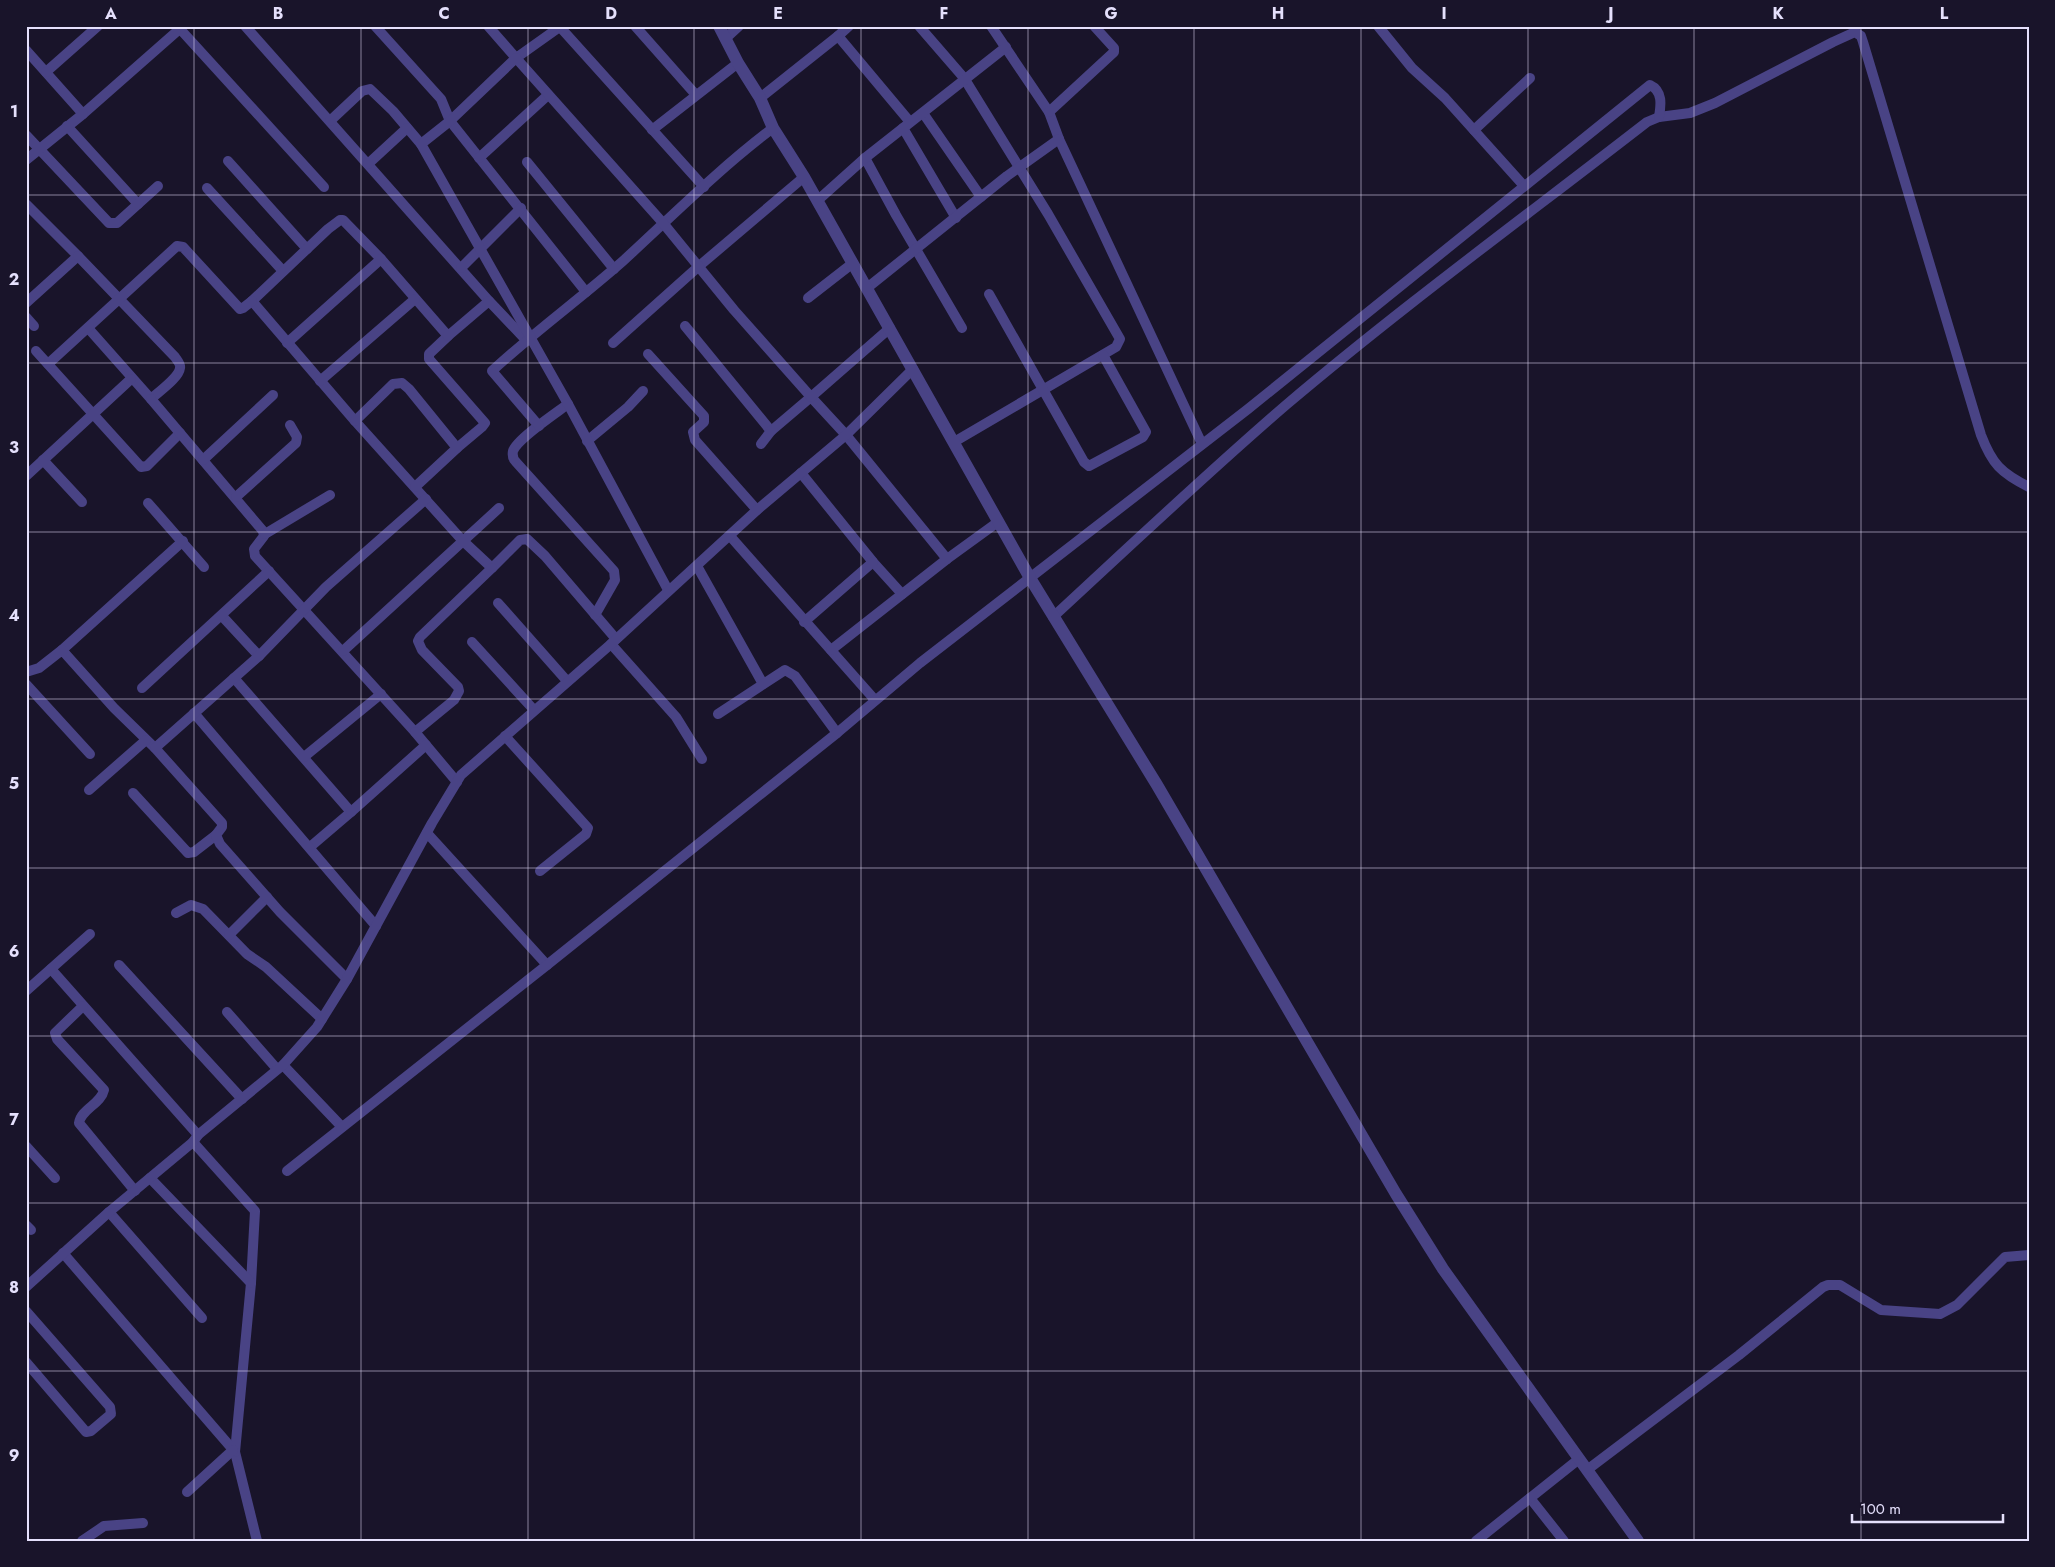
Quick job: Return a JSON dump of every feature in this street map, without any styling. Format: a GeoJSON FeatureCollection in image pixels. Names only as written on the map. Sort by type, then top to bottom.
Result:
{"type":"FeatureCollection","features":[{"type":"Feature","properties":{"kind":"street"},"geometry":{"type":"LineString","coordinates":[[46,72],[98,26]]}},
{"type":"Feature","properties":{"kind":"street"},"geometry":{"type":"LineString","coordinates":[[244,26],[330,120],[489,301],[528,338]]}},
{"type":"Feature","properties":{"kind":"street"},"geometry":{"type":"LineString","coordinates":[[375,26],[441,99],[450,121],[586,292]]}},
{"type":"Feature","properties":{"kind":"street"},"geometry":{"type":"LineString","coordinates":[[488,26],[663,223],[811,397],[846,435],[947,559]]}},
{"type":"Feature","properties":{"kind":"street"},"geometry":{"type":"LineString","coordinates":[[635,26],[696,94]]}},
{"type":"Feature","properties":{"kind":"street"},"geometry":{"type":"LineString","coordinates":[[719,26],[738,63],[760,98],[773,128],[804,177],[1030,578],[1157,785],[1426,1243],[1638,1541]]}},
{"type":"Feature","properties":{"kind":"street"},"geometry":{"type":"LineString","coordinates":[[726,38],[739,26]]}},
{"type":"Feature","properties":{"kind":"street"},"geometry":{"type":"LineString","coordinates":[[760,98],[849,26]]}},
{"type":"Feature","properties":{"kind":"street"},"geometry":{"type":"LineString","coordinates":[[919,26],[964,78],[1072,254],[1120,339],[1119,345],[954,442]]}},
{"type":"Feature","properties":{"kind":"street"},"geometry":{"type":"LineString","coordinates":[[990,26],[1006,47],[1048,112],[1202,444]]}},
{"type":"Feature","properties":{"kind":"street"},"geometry":{"type":"LineString","coordinates":[[1048,112],[1114,52],[1114,48],[1094,26]]}},
{"type":"Feature","properties":{"kind":"street"},"geometry":{"type":"LineString","coordinates":[[1378,26],[1412,68],[1432,84],[1524,186]]}},
{"type":"Feature","properties":{"kind":"street"},"geometry":{"type":"LineString","coordinates":[[421,144],[450,121],[516,58],[561,27],[704,186]]}},
{"type":"Feature","properties":{"kind":"street"},"geometry":{"type":"LineString","coordinates":[[26,160],[182,28],[324,187]]}},
{"type":"Feature","properties":{"kind":"street"},"geometry":{"type":"LineString","coordinates":[[1054,616],[1237,448],[1288,404],[1456,268],[1647,122],[1659,117],[1683,115],[1715,104],[1855,32],[1858,33],[1863,42],[1981,435],[1994,463],[2011,478],[2029,487]]}},
{"type":"Feature","properties":{"kind":"street"},"geometry":{"type":"LineString","coordinates":[[838,36],[906,125],[956,218]]}},
{"type":"Feature","properties":{"kind":"street"},"geometry":{"type":"LineString","coordinates":[[817,201],[865,158],[964,78],[1006,47]]}},
{"type":"Feature","properties":{"kind":"street"},"geometry":{"type":"LineString","coordinates":[[26,50],[82,114]]}},
{"type":"Feature","properties":{"kind":"street"},"geometry":{"type":"LineString","coordinates":[[652,130],[738,63]]}},
{"type":"Feature","properties":{"kind":"street"},"geometry":{"type":"LineString","coordinates":[[1474,130],[1530,78]]}},
{"type":"Feature","properties":{"kind":"street"},"geometry":{"type":"LineString","coordinates":[[287,1171],[547,965],[920,663],[1410,280],[1484,217],[1650,85],[1657,89],[1660,96],[1659,117]]}},
{"type":"Feature","properties":{"kind":"street"},"geometry":{"type":"LineString","coordinates":[[330,120],[362,91],[370,88],[421,144],[482,249],[528,338],[568,404],[668,590]]}},
{"type":"Feature","properties":{"kind":"street"},"geometry":{"type":"LineString","coordinates":[[479,158],[548,94]]}},
{"type":"Feature","properties":{"kind":"street"},"geometry":{"type":"LineString","coordinates":[[923,112],[981,197]]}},
{"type":"Feature","properties":{"kind":"street"},"geometry":{"type":"LineString","coordinates":[[67,126],[138,204]]}},
{"type":"Feature","properties":{"kind":"street"},"geometry":{"type":"LineString","coordinates":[[368,164],[408,128]]}},
{"type":"Feature","properties":{"kind":"street"},"geometry":{"type":"LineString","coordinates":[[539,426],[492,371],[528,338],[614,269],[704,186],[773,128]]}},
{"type":"Feature","properties":{"kind":"street"},"geometry":{"type":"LineString","coordinates":[[26,135],[109,223],[117,223],[158,186]]}},
{"type":"Feature","properties":{"kind":"street"},"geometry":{"type":"LineString","coordinates":[[867,288],[1019,167],[1059,138]]}},
{"type":"Feature","properties":{"kind":"street"},"geometry":{"type":"LineString","coordinates":[[865,158],[962,328]]}},
{"type":"Feature","properties":{"kind":"street"},"geometry":{"type":"LineString","coordinates":[[228,162],[308,249]]}},
{"type":"Feature","properties":{"kind":"street"},"geometry":{"type":"LineString","coordinates":[[526,162],[614,269]]}},
{"type":"Feature","properties":{"kind":"street"},"geometry":{"type":"LineString","coordinates":[[613,343],[698,266],[804,177]]}},
{"type":"Feature","properties":{"kind":"street"},"geometry":{"type":"LineString","coordinates":[[207,188],[283,271]]}},
{"type":"Feature","properties":{"kind":"street"},"geometry":{"type":"LineString","coordinates":[[26,204],[120,299],[180,364],[176,377],[151,399]]}},
{"type":"Feature","properties":{"kind":"street"},"geometry":{"type":"LineString","coordinates":[[460,268],[482,249],[520,208]]}},
{"type":"Feature","properties":{"kind":"street"},"geometry":{"type":"LineString","coordinates":[[48,364],[177,246],[180,245],[240,309],[252,301],[336,222],[343,220],[448,336]]}},
{"type":"Feature","properties":{"kind":"street"},"geometry":{"type":"LineString","coordinates":[[26,303],[78,256]]}},
{"type":"Feature","properties":{"kind":"street"},"geometry":{"type":"LineString","coordinates":[[287,343],[380,260]]}},
{"type":"Feature","properties":{"kind":"street"},"geometry":{"type":"LineString","coordinates":[[808,298],[853,263]]}},
{"type":"Feature","properties":{"kind":"street"},"geometry":{"type":"LineString","coordinates":[[989,294],[1088,466],[1092,466],[1143,437],[1145,434],[1145,428],[1104,354]]}},
{"type":"Feature","properties":{"kind":"street"},"geometry":{"type":"LineString","coordinates":[[320,381],[415,299]]}},
{"type":"Feature","properties":{"kind":"street"},"geometry":{"type":"LineString","coordinates":[[252,301],[320,381],[462,540],[492,568]]}},
{"type":"Feature","properties":{"kind":"street"},"geometry":{"type":"LineString","coordinates":[[415,487],[482,427],[484,423],[429,359],[429,354],[489,301]]}},
{"type":"Feature","properties":{"kind":"street"},"geometry":{"type":"LineString","coordinates":[[26,316],[34,326]]}},
{"type":"Feature","properties":{"kind":"street"},"geometry":{"type":"LineString","coordinates":[[684,326],[771,431]]}},
{"type":"Feature","properties":{"kind":"street"},"geometry":{"type":"LineString","coordinates":[[88,328],[236,497],[264,534]]}},
{"type":"Feature","properties":{"kind":"street"},"geometry":{"type":"LineString","coordinates":[[761,444],[771,431],[890,328]]}},
{"type":"Feature","properties":{"kind":"street"},"geometry":{"type":"LineString","coordinates":[[36,351],[141,467],[147,466],[180,433]]}},
{"type":"Feature","properties":{"kind":"street"},"geometry":{"type":"LineString","coordinates":[[648,354],[704,416],[704,422],[693,432],[694,440],[758,510]]}},
{"type":"Feature","properties":{"kind":"street"},"geometry":{"type":"LineString","coordinates":[[26,1287],[110,1212],[280,1067],[307,1040],[347,979],[457,782],[466,771],[614,641],[758,510],[846,435],[913,369]]}},
{"type":"Feature","properties":{"kind":"street"},"geometry":{"type":"LineString","coordinates":[[26,476],[132,379]]}},
{"type":"Feature","properties":{"kind":"street"},"geometry":{"type":"LineString","coordinates":[[356,421],[394,384],[402,383],[457,448]]}},
{"type":"Feature","properties":{"kind":"street"},"geometry":{"type":"LineString","coordinates":[[587,441],[628,407],[643,391]]}},
{"type":"Feature","properties":{"kind":"street"},"geometry":{"type":"LineString","coordinates":[[203,460],[273,395]]}},
{"type":"Feature","properties":{"kind":"street"},"geometry":{"type":"LineString","coordinates":[[568,404],[539,426],[514,449],[513,458],[614,572],[615,580],[595,615]]}},
{"type":"Feature","properties":{"kind":"street"},"geometry":{"type":"LineString","coordinates":[[236,497],[296,443],[298,436],[290,425]]}},
{"type":"Feature","properties":{"kind":"street"},"geometry":{"type":"LineString","coordinates":[[43,460],[82,502]]}},
{"type":"Feature","properties":{"kind":"street"},"geometry":{"type":"LineString","coordinates":[[801,473],[873,562],[902,594]]}},
{"type":"Feature","properties":{"kind":"street"},"geometry":{"type":"LineString","coordinates":[[330,495],[264,534],[253,552],[415,732],[457,782]]}},
{"type":"Feature","properties":{"kind":"street"},"geometry":{"type":"LineString","coordinates":[[154,748],[259,656],[326,587],[426,499]]}},
{"type":"Feature","properties":{"kind":"street"},"geometry":{"type":"LineString","coordinates":[[148,503],[204,566]]}},
{"type":"Feature","properties":{"kind":"street"},"geometry":{"type":"LineString","coordinates":[[343,651],[499,508]]}},
{"type":"Feature","properties":{"kind":"street"},"geometry":{"type":"LineString","coordinates":[[831,650],[947,559],[998,522]]}},
{"type":"Feature","properties":{"kind":"street"},"geometry":{"type":"LineString","coordinates":[[730,536],[804,622],[875,700]]}},
{"type":"Feature","properties":{"kind":"street"},"geometry":{"type":"LineString","coordinates":[[415,732],[454,700],[459,691],[458,687],[422,650],[418,640],[520,540],[528,539],[545,556],[595,615],[676,717],[702,759]]}},
{"type":"Feature","properties":{"kind":"street"},"geometry":{"type":"LineString","coordinates":[[26,672],[39,668],[62,650],[183,541]]}},
{"type":"Feature","properties":{"kind":"street"},"geometry":{"type":"LineString","coordinates":[[804,622],[873,562]]}},
{"type":"Feature","properties":{"kind":"street"},"geometry":{"type":"LineString","coordinates":[[697,566],[763,684]]}},
{"type":"Feature","properties":{"kind":"street"},"geometry":{"type":"LineString","coordinates":[[142,688],[269,572]]}},
{"type":"Feature","properties":{"kind":"street"},"geometry":{"type":"LineString","coordinates":[[498,603],[567,681]]}},
{"type":"Feature","properties":{"kind":"street"},"geometry":{"type":"LineString","coordinates":[[222,616],[259,656]]}},
{"type":"Feature","properties":{"kind":"street"},"geometry":{"type":"LineString","coordinates":[[472,642],[534,710]]}},
{"type":"Feature","properties":{"kind":"street"},"geometry":{"type":"LineString","coordinates":[[62,650],[154,748],[222,823],[222,826],[216,835],[194,852],[188,853],[133,794]]}},
{"type":"Feature","properties":{"kind":"street"},"geometry":{"type":"LineString","coordinates":[[718,714],[782,671],[790,672],[836,732]]}},
{"type":"Feature","properties":{"kind":"street"},"geometry":{"type":"LineString","coordinates":[[234,678],[351,812]]}},
{"type":"Feature","properties":{"kind":"street"},"geometry":{"type":"LineString","coordinates":[[26,684],[90,754]]}},
{"type":"Feature","properties":{"kind":"street"},"geometry":{"type":"LineString","coordinates":[[304,757],[381,694]]}},
{"type":"Feature","properties":{"kind":"street"},"geometry":{"type":"LineString","coordinates":[[194,713],[376,926]]}},
{"type":"Feature","properties":{"kind":"street"},"geometry":{"type":"LineString","coordinates":[[505,736],[588,828],[586,834],[540,871]]}},
{"type":"Feature","properties":{"kind":"street"},"geometry":{"type":"LineString","coordinates":[[89,790],[146,740]]}},
{"type":"Feature","properties":{"kind":"street"},"geometry":{"type":"LineString","coordinates":[[310,847],[426,745]]}},
{"type":"Feature","properties":{"kind":"street"},"geometry":{"type":"LineString","coordinates":[[428,833],[547,965]]}},
{"type":"Feature","properties":{"kind":"street"},"geometry":{"type":"LineString","coordinates":[[216,835],[220,844],[267,897],[347,979]]}},
{"type":"Feature","properties":{"kind":"street"},"geometry":{"type":"LineString","coordinates":[[229,935],[267,897]]}},
{"type":"Feature","properties":{"kind":"street"},"geometry":{"type":"LineString","coordinates":[[176,913],[188,906],[196,905],[203,908],[247,954],[266,967],[322,1019]]}},
{"type":"Feature","properties":{"kind":"street"},"geometry":{"type":"LineString","coordinates":[[26,990],[90,934]]}},
{"type":"Feature","properties":{"kind":"street"},"geometry":{"type":"LineString","coordinates":[[119,965],[242,1099]]}},
{"type":"Feature","properties":{"kind":"street"},"geometry":{"type":"LineString","coordinates":[[51,969],[196,1138],[255,1211],[251,1283],[234,1451],[257,1541]]}},
{"type":"Feature","properties":{"kind":"street"},"geometry":{"type":"LineString","coordinates":[[83,1006],[55,1033],[57,1038],[104,1090],[102,1095],[80,1119],[79,1123],[135,1191]]}},
{"type":"Feature","properties":{"kind":"street"},"geometry":{"type":"LineString","coordinates":[[227,1012],[342,1127]]}},
{"type":"Feature","properties":{"kind":"street"},"geometry":{"type":"LineString","coordinates":[[26,1146],[55,1178]]}},
{"type":"Feature","properties":{"kind":"street"},"geometry":{"type":"LineString","coordinates":[[150,1178],[251,1283]]}},
{"type":"Feature","properties":{"kind":"street"},"geometry":{"type":"LineString","coordinates":[[110,1212],[202,1318]]}},
{"type":"Feature","properties":{"kind":"street"},"geometry":{"type":"LineString","coordinates":[[63,1253],[234,1451]]}},
{"type":"Feature","properties":{"kind":"street"},"geometry":{"type":"LineString","coordinates":[[1587,1470],[1739,1355],[1823,1287],[1840,1285],[1881,1310],[1940,1314],[1957,1305],[2005,1257],[2029,1255]]}},
{"type":"Feature","properties":{"kind":"street"},"geometry":{"type":"LineString","coordinates":[[26,1311],[110,1407],[111,1414],[91,1431],[86,1432],[26,1362]]}},
{"type":"Feature","properties":{"kind":"street"},"geometry":{"type":"LineString","coordinates":[[187,1492],[234,1451]]}},
{"type":"Feature","properties":{"kind":"street"},"geometry":{"type":"LineString","coordinates":[[1476,1541],[1579,1459]]}},
{"type":"Feature","properties":{"kind":"street"},"geometry":{"type":"LineString","coordinates":[[1530,1498],[1564,1541]]}},
{"type":"Feature","properties":{"kind":"street"},"geometry":{"type":"LineString","coordinates":[[82,1541],[104,1526],[144,1523]]}}]}
